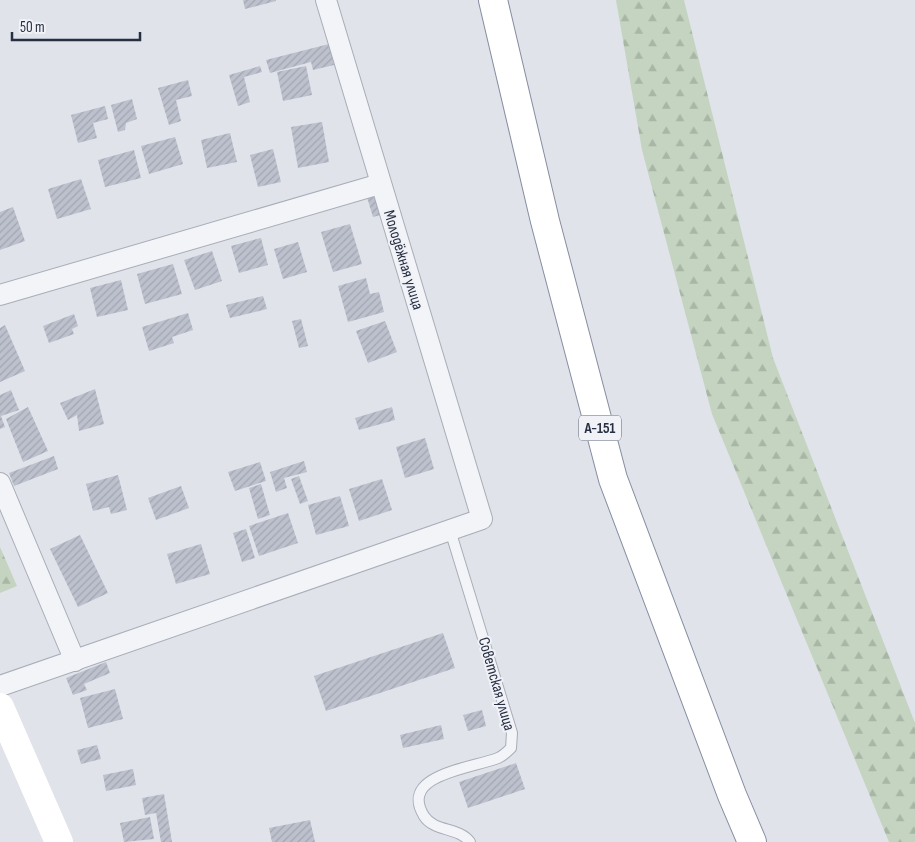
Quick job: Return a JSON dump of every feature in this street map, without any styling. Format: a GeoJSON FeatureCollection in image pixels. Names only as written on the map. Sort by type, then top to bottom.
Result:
{"type":"FeatureCollection","features":[{"type":"Feature","properties":{"kind":"main road","name":"А-151"},"geometry":{"type":"LineString","coordinates":[[493,0],[545,221],[613,479],[732,795],[752,842]]}},
{"type":"Feature","properties":{"kind":"main road"},"geometry":{"type":"LineString","coordinates":[[0,706],[59,842]]}},
{"type":"Feature","properties":{"kind":"street","name":"Молодёжная улица"},"geometry":{"type":"LineString","coordinates":[[326,0],[482,519],[450,530]]}},
{"type":"Feature","properties":{"kind":"street"},"geometry":{"type":"LineString","coordinates":[[0,295],[380,184]]}},
{"type":"Feature","properties":{"kind":"street"},"geometry":{"type":"LineString","coordinates":[[0,483],[75,660]]}},
{"type":"Feature","properties":{"kind":"street"},"geometry":{"type":"LineString","coordinates":[[0,686],[450,530]]}},
{"type":"Feature","properties":{"kind":"lane","name":"Советская улица"},"geometry":{"type":"LineString","coordinates":[[450,530],[512,733],[510,748],[500,757],[430,780],[420,790],[418,803],[424,817],[436,826],[467,838],[470,842]]}},
{"type":"Feature","properties":{"kind":"green space"},"geometry":{"type":"Polygon","coordinates":[[[616,0],[684,0],[773,358],[915,723],[915,842],[889,842],[712,414],[642,150],[616,0]]]}},
{"type":"Feature","properties":{"kind":"green space"},"geometry":{"type":"Polygon","coordinates":[[[0,547],[17,586],[0,593],[0,547]]]}},
{"type":"Feature","properties":{"kind":"building"},"geometry":{"type":"Polygon","coordinates":[[[243,0],[276,0],[276,1],[245,9],[243,0]]]}},
{"type":"Feature","properties":{"kind":"building"},"geometry":{"type":"Polygon","coordinates":[[[329,44],[334,65],[313,70],[311,62],[270,73],[266,60],[329,44]]]}},
{"type":"Feature","properties":{"kind":"building"},"geometry":{"type":"Polygon","coordinates":[[[260,66],[262,72],[244,77],[250,102],[238,106],[229,75],[260,66]]]}},
{"type":"Feature","properties":{"kind":"building"},"geometry":{"type":"Polygon","coordinates":[[[306,66],[312,95],[283,101],[277,72],[306,66]]]}},
{"type":"Feature","properties":{"kind":"building"},"geometry":{"type":"Polygon","coordinates":[[[188,80],[192,96],[176,100],[181,121],[169,125],[158,88],[188,80]]]}},
{"type":"Feature","properties":{"kind":"building"},"geometry":{"type":"Polygon","coordinates":[[[132,99],[137,119],[126,123],[125,130],[118,132],[111,105],[132,99]]]}},
{"type":"Feature","properties":{"kind":"building"},"geometry":{"type":"Polygon","coordinates":[[[105,106],[108,119],[93,123],[97,138],[78,143],[71,115],[105,106]]]}},
{"type":"Feature","properties":{"kind":"building"},"geometry":{"type":"Polygon","coordinates":[[[322,122],[329,162],[298,168],[291,127],[322,122]]]}},
{"type":"Feature","properties":{"kind":"building"},"geometry":{"type":"Polygon","coordinates":[[[230,133],[237,162],[207,168],[201,140],[230,133]]]}},
{"type":"Feature","properties":{"kind":"building"},"geometry":{"type":"Polygon","coordinates":[[[175,137],[183,164],[149,174],[141,146],[175,137]]]}},
{"type":"Feature","properties":{"kind":"building"},"geometry":{"type":"Polygon","coordinates":[[[273,149],[281,182],[258,187],[250,155],[273,149]]]}},
{"type":"Feature","properties":{"kind":"building"},"geometry":{"type":"Polygon","coordinates":[[[134,150],[141,178],[105,187],[98,160],[134,150]]]}},
{"type":"Feature","properties":{"kind":"building"},"geometry":{"type":"Polygon","coordinates":[[[81,179],[91,209],[57,219],[48,189],[81,179]]]}},
{"type":"Feature","properties":{"kind":"building"},"geometry":{"type":"Polygon","coordinates":[[[377,191],[384,214],[373,217],[366,194],[377,191]]]}},
{"type":"Feature","properties":{"kind":"building"},"geometry":{"type":"Polygon","coordinates":[[[13,207],[25,241],[0,250],[0,212],[13,207]]]}},
{"type":"Feature","properties":{"kind":"building"},"geometry":{"type":"Polygon","coordinates":[[[350,224],[362,264],[333,272],[321,232],[350,224]]]}},
{"type":"Feature","properties":{"kind":"building"},"geometry":{"type":"Polygon","coordinates":[[[261,238],[268,265],[239,273],[231,246],[261,238]]]}},
{"type":"Feature","properties":{"kind":"building"},"geometry":{"type":"Polygon","coordinates":[[[298,242],[307,272],[283,279],[274,249],[298,242]]]}},
{"type":"Feature","properties":{"kind":"building"},"geometry":{"type":"Polygon","coordinates":[[[212,251],[222,281],[195,290],[184,260],[212,251]]]}},
{"type":"Feature","properties":{"kind":"building"},"geometry":{"type":"Polygon","coordinates":[[[173,264],[182,294],[145,304],[137,274],[173,264]]]}},
{"type":"Feature","properties":{"kind":"building"},"geometry":{"type":"Polygon","coordinates":[[[366,278],[370,294],[379,292],[384,312],[348,322],[338,286],[366,278]]]}},
{"type":"Feature","properties":{"kind":"building"},"geometry":{"type":"Polygon","coordinates":[[[121,280],[128,310],[97,317],[90,288],[121,280]]]}},
{"type":"Feature","properties":{"kind":"building"},"geometry":{"type":"Polygon","coordinates":[[[263,296],[267,309],[230,318],[226,305],[263,296]]]}},
{"type":"Feature","properties":{"kind":"building"},"geometry":{"type":"Polygon","coordinates":[[[188,313],[193,330],[172,337],[174,343],[149,351],[142,327],[188,313]]]}},
{"type":"Feature","properties":{"kind":"building"},"geometry":{"type":"Polygon","coordinates":[[[74,314],[78,326],[72,329],[74,334],[49,343],[43,326],[74,314]]]}},
{"type":"Feature","properties":{"kind":"building"},"geometry":{"type":"Polygon","coordinates":[[[301,319],[308,346],[299,348],[292,321],[301,319]]]}},
{"type":"Feature","properties":{"kind":"building"},"geometry":{"type":"Polygon","coordinates":[[[385,321],[397,352],[368,363],[356,331],[385,321]]]}},
{"type":"Feature","properties":{"kind":"building"},"geometry":{"type":"Polygon","coordinates":[[[5,325],[25,371],[0,382],[0,328],[5,325]]]}},
{"type":"Feature","properties":{"kind":"building"},"geometry":{"type":"Polygon","coordinates":[[[95,389],[104,424],[79,431],[77,415],[68,420],[60,403],[95,389]]]}},
{"type":"Feature","properties":{"kind":"building"},"geometry":{"type":"Polygon","coordinates":[[[11,390],[19,410],[1,416],[5,427],[0,429],[0,395],[11,390]]]}},
{"type":"Feature","properties":{"kind":"building"},"geometry":{"type":"Polygon","coordinates":[[[28,407],[48,451],[23,462],[6,419],[28,407]]]}},
{"type":"Feature","properties":{"kind":"building"},"geometry":{"type":"Polygon","coordinates":[[[392,407],[395,420],[359,430],[355,418],[392,407]]]}},
{"type":"Feature","properties":{"kind":"building"},"geometry":{"type":"Polygon","coordinates":[[[425,438],[434,469],[405,478],[396,447],[425,438]]]}},
{"type":"Feature","properties":{"kind":"building"},"geometry":{"type":"Polygon","coordinates":[[[54,456],[58,469],[14,486],[9,473],[54,456]]]}},
{"type":"Feature","properties":{"kind":"building"},"geometry":{"type":"Polygon","coordinates":[[[304,461],[307,472],[284,478],[287,488],[276,492],[270,472],[304,461]]]}},
{"type":"Feature","properties":{"kind":"building"},"geometry":{"type":"Polygon","coordinates":[[[260,462],[266,481],[235,491],[228,472],[260,462]]]}},
{"type":"Feature","properties":{"kind":"building"},"geometry":{"type":"Polygon","coordinates":[[[118,475],[127,510],[111,514],[109,507],[93,511],[86,484],[118,475]]]}},
{"type":"Feature","properties":{"kind":"building"},"geometry":{"type":"Polygon","coordinates":[[[299,476],[308,501],[300,504],[291,479],[299,476]]]}},
{"type":"Feature","properties":{"kind":"building"},"geometry":{"type":"Polygon","coordinates":[[[382,479],[392,510],[359,521],[349,489],[382,479]]]}},
{"type":"Feature","properties":{"kind":"building"},"geometry":{"type":"Polygon","coordinates":[[[261,484],[270,515],[258,519],[249,488],[261,484]]]}},
{"type":"Feature","properties":{"kind":"building"},"geometry":{"type":"Polygon","coordinates":[[[181,486],[189,508],[156,520],[148,498],[181,486]]]}},
{"type":"Feature","properties":{"kind":"building"},"geometry":{"type":"Polygon","coordinates":[[[340,496],[349,526],[316,535],[308,505],[340,496]]]}},
{"type":"Feature","properties":{"kind":"building"},"geometry":{"type":"Polygon","coordinates":[[[288,513],[298,543],[259,556],[249,526],[288,513]]]}},
{"type":"Feature","properties":{"kind":"building"},"geometry":{"type":"Polygon","coordinates":[[[246,529],[255,558],[242,562],[233,533],[246,529]]]}},
{"type":"Feature","properties":{"kind":"building"},"geometry":{"type":"Polygon","coordinates":[[[80,535],[108,593],[78,607],[50,549],[80,535]]]}},
{"type":"Feature","properties":{"kind":"building"},"geometry":{"type":"Polygon","coordinates":[[[201,544],[210,574],[176,584],[167,554],[201,544]]]}},
{"type":"Feature","properties":{"kind":"building"},"geometry":{"type":"Polygon","coordinates":[[[443,633],[455,668],[326,711],[314,676],[443,633]]]}},
{"type":"Feature","properties":{"kind":"building"},"geometry":{"type":"Polygon","coordinates":[[[106,662],[110,673],[84,684],[87,690],[73,695],[66,678],[106,662]]]}},
{"type":"Feature","properties":{"kind":"building"},"geometry":{"type":"Polygon","coordinates":[[[115,689],[123,719],[88,728],[80,698],[115,689]]]}},
{"type":"Feature","properties":{"kind":"building"},"geometry":{"type":"Polygon","coordinates":[[[482,710],[486,726],[468,731],[463,715],[482,710]]]}},
{"type":"Feature","properties":{"kind":"building"},"geometry":{"type":"Polygon","coordinates":[[[441,725],[444,739],[403,748],[400,735],[441,725]]]}},
{"type":"Feature","properties":{"kind":"building"},"geometry":{"type":"Polygon","coordinates":[[[97,745],[101,759],[81,764],[77,750],[97,745]]]}},
{"type":"Feature","properties":{"kind":"building"},"geometry":{"type":"Polygon","coordinates":[[[516,763],[525,789],[468,808],[459,782],[516,763]]]}},
{"type":"Feature","properties":{"kind":"building"},"geometry":{"type":"Polygon","coordinates":[[[133,769],[136,785],[106,791],[103,775],[133,769]]]}},
{"type":"Feature","properties":{"kind":"building"},"geometry":{"type":"Polygon","coordinates":[[[164,794],[172,842],[161,842],[156,813],[145,815],[142,798],[164,794]]]}},
{"type":"Feature","properties":{"kind":"building"},"geometry":{"type":"Polygon","coordinates":[[[150,817],[154,839],[124,842],[120,823],[150,817]]]}},
{"type":"Feature","properties":{"kind":"building"},"geometry":{"type":"Polygon","coordinates":[[[310,820],[315,842],[272,842],[269,828],[310,820]]]}}]}
